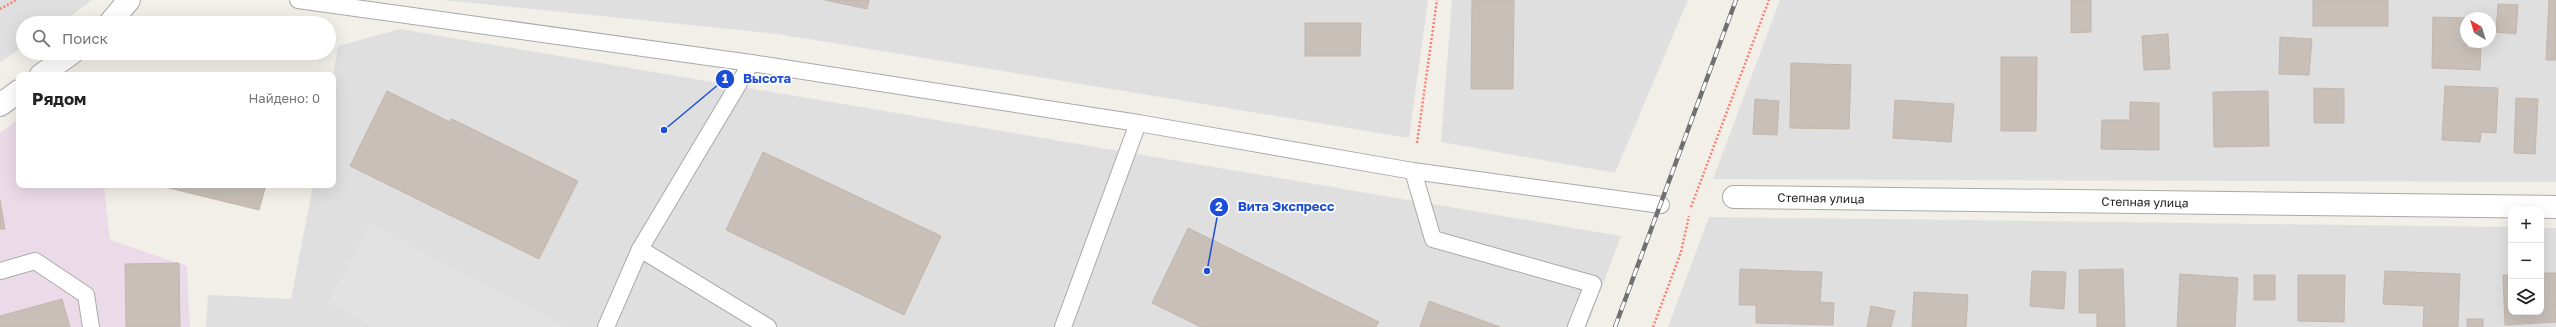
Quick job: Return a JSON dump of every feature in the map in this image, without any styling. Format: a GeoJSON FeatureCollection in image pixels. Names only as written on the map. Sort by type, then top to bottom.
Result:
{"type":"FeatureCollection","features":[{"type":"Feature","properties":{"kind":"street"},"geometry":{"type":"LineString","coordinates":[[116,16],[129,0]]}},
{"type":"Feature","properties":{"kind":"street"},"geometry":{"type":"LineString","coordinates":[[45,72],[62,60]]}},
{"type":"Feature","properties":{"kind":"street"},"geometry":{"type":"LineString","coordinates":[[0,105],[16,93]]}},
{"type":"Feature","properties":{"kind":"street","name":"Степная улица"},"geometry":{"type":"LineString","coordinates":[[1734,197],[2556,207]]}},
{"type":"Feature","properties":{"kind":"lane"},"geometry":{"type":"LineString","coordinates":[[298,0],[751,63],[1138,123],[1413,171],[1660,205]]}},
{"type":"Feature","properties":{"kind":"lane"},"geometry":{"type":"LineString","coordinates":[[606,327],[640,250],[751,63]]}},
{"type":"Feature","properties":{"kind":"lane"},"geometry":{"type":"LineString","coordinates":[[1063,327],[1138,123]]}},
{"type":"Feature","properties":{"kind":"lane"},"geometry":{"type":"LineString","coordinates":[[1413,171],[1433,239],[1593,284],[1576,327]]}},
{"type":"Feature","properties":{"kind":"lane"},"geometry":{"type":"LineString","coordinates":[[640,250],[768,327]]}},
{"type":"Feature","properties":{"kind":"lane"},"geometry":{"type":"LineString","coordinates":[[0,270],[35,262],[86,295],[91,327]]}},
{"type":"Feature","properties":{"kind":"path"},"geometry":{"type":"LineString","coordinates":[[0,9],[16,0]]}},
{"type":"Feature","properties":{"kind":"path"},"geometry":{"type":"LineString","coordinates":[[1413,171],[1437,0]]}},
{"type":"Feature","properties":{"kind":"path"},"geometry":{"type":"LineString","coordinates":[[1653,327],[1681,252],[1693,196],[1768,0]]}},
{"type":"Feature","properties":{"kind":"shaded area"},"geometry":{"type":"Polygon","coordinates":[[[0,0],[92,0],[70,16],[16,16],[16,52],[0,62],[0,0]]]}},
{"type":"Feature","properties":{"kind":"shaded area"},"geometry":{"type":"Polygon","coordinates":[[[443,0],[1428,0],[1409,138],[778,34],[443,0]]]}},
{"type":"Feature","properties":{"kind":"shaded area"},"geometry":{"type":"Polygon","coordinates":[[[1452,0],[1688,0],[1615,173],[1441,142],[1452,0]]]}},
{"type":"Feature","properties":{"kind":"shaded area"},"geometry":{"type":"Polygon","coordinates":[[[1780,0],[2556,0],[2556,182],[1713,179],[1780,0]]]}},
{"type":"Feature","properties":{"kind":"shaded area"},"geometry":{"type":"Polygon","coordinates":[[[400,29],[1621,236],[1587,327],[206,327],[208,295],[291,299],[312,188],[336,188],[336,72],[334,72],[338,46],[400,29]]]}},
{"type":"Feature","properties":{"kind":"shaded area"},"geometry":{"type":"Polygon","coordinates":[[[16,121],[16,188],[104,188],[110,240],[187,266],[190,327],[0,327],[0,133],[16,121]]]}},
{"type":"Feature","properties":{"kind":"shaded area"},"geometry":{"type":"Polygon","coordinates":[[[1709,217],[2508,227],[2508,315],[2544,315],[2544,228],[2556,228],[2556,327],[1668,327],[1709,217]]]}},
{"type":"Feature","properties":{"kind":"shaded area"},"geometry":{"type":"Polygon","coordinates":[[[370,224],[566,327],[374,327],[328,303],[370,224]]]}},
{"type":"Feature","properties":{"kind":"building"},"geometry":{"type":"Polygon","coordinates":[[[825,0],[869,0],[867,9],[825,0]]]}},
{"type":"Feature","properties":{"kind":"building"},"geometry":{"type":"Polygon","coordinates":[[[1472,0],[1514,0],[1513,89],[1471,89],[1472,0]]]}},
{"type":"Feature","properties":{"kind":"building"},"geometry":{"type":"Polygon","coordinates":[[[2071,0],[2091,0],[2091,32],[2071,33],[2071,0]]]}},
{"type":"Feature","properties":{"kind":"building"},"geometry":{"type":"Polygon","coordinates":[[[2313,0],[2388,0],[2388,26],[2313,26],[2313,0]]]}},
{"type":"Feature","properties":{"kind":"building"},"geometry":{"type":"Polygon","coordinates":[[[2549,0],[2556,0],[2556,60],[2546,60],[2549,0]]]}},
{"type":"Feature","properties":{"kind":"building"},"geometry":{"type":"Polygon","coordinates":[[[2498,4],[2518,5],[2516,34],[2496,32],[2498,4]]]}},
{"type":"Feature","properties":{"kind":"building"},"geometry":{"type":"Polygon","coordinates":[[[2433,17],[2460,18],[2460,48],[2481,48],[2480,70],[2432,68],[2433,17]]]}},
{"type":"Feature","properties":{"kind":"building"},"geometry":{"type":"Polygon","coordinates":[[[1305,23],[1361,23],[1360,56],[1305,56],[1305,23]]]}},
{"type":"Feature","properties":{"kind":"building"},"geometry":{"type":"Polygon","coordinates":[[[2168,34],[2170,69],[2144,70],[2142,36],[2168,34]]]}},
{"type":"Feature","properties":{"kind":"building"},"geometry":{"type":"Polygon","coordinates":[[[2280,37],[2312,39],[2309,75],[2279,74],[2280,37]]]}},
{"type":"Feature","properties":{"kind":"building"},"geometry":{"type":"Polygon","coordinates":[[[2001,57],[2037,57],[2036,131],[2001,131],[2001,57]]]}},
{"type":"Feature","properties":{"kind":"building"},"geometry":{"type":"Polygon","coordinates":[[[1791,63],[1851,65],[1849,129],[1790,128],[1791,63]]]}},
{"type":"Feature","properties":{"kind":"building"},"geometry":{"type":"Polygon","coordinates":[[[2445,86],[2498,88],[2496,133],[2481,132],[2480,142],[2442,140],[2445,86]]]}},
{"type":"Feature","properties":{"kind":"building"},"geometry":{"type":"Polygon","coordinates":[[[2314,88],[2344,89],[2344,123],[2314,123],[2314,88]]]}},
{"type":"Feature","properties":{"kind":"building"},"geometry":{"type":"Polygon","coordinates":[[[387,91],[450,122],[452,119],[578,181],[539,259],[350,166],[387,91]]]}},
{"type":"Feature","properties":{"kind":"building"},"geometry":{"type":"Polygon","coordinates":[[[2268,91],[2269,146],[2214,147],[2213,92],[2268,91]]]}},
{"type":"Feature","properties":{"kind":"building"},"geometry":{"type":"Polygon","coordinates":[[[2516,98],[2538,99],[2535,154],[2514,153],[2516,98]]]}},
{"type":"Feature","properties":{"kind":"building"},"geometry":{"type":"Polygon","coordinates":[[[1755,99],[1779,101],[1777,135],[1753,134],[1755,99]]]}},
{"type":"Feature","properties":{"kind":"building"},"geometry":{"type":"Polygon","coordinates":[[[1895,100],[1954,104],[1951,142],[1893,138],[1895,100]]]}},
{"type":"Feature","properties":{"kind":"building"},"geometry":{"type":"Polygon","coordinates":[[[2130,102],[2159,103],[2159,150],[2101,149],[2102,120],[2130,120],[2130,102]]]}},
{"type":"Feature","properties":{"kind":"building"},"geometry":{"type":"Polygon","coordinates":[[[763,152],[941,236],[904,315],[726,230],[763,152]]]}},
{"type":"Feature","properties":{"kind":"building"},"geometry":{"type":"Polygon","coordinates":[[[169,188],[265,188],[259,210],[169,188]]]}},
{"type":"Feature","properties":{"kind":"building"},"geometry":{"type":"Polygon","coordinates":[[[0,200],[5,229],[0,229],[0,200]]]}},
{"type":"Feature","properties":{"kind":"building"},"geometry":{"type":"Polygon","coordinates":[[[1188,228],[1379,322],[1376,327],[1201,327],[1152,303],[1188,228]]]}},
{"type":"Feature","properties":{"kind":"building"},"geometry":{"type":"Polygon","coordinates":[[[179,263],[180,327],[126,327],[125,264],[179,263]]]}},
{"type":"Feature","properties":{"kind":"building"},"geometry":{"type":"Polygon","coordinates":[[[1740,269],[1822,272],[1820,302],[1834,303],[1833,325],[1756,323],[1756,305],[1739,305],[1740,269]]]}},
{"type":"Feature","properties":{"kind":"building"},"geometry":{"type":"Polygon","coordinates":[[[2123,269],[2125,327],[2097,327],[2097,313],[2079,313],[2079,270],[2123,269]]]}},
{"type":"Feature","properties":{"kind":"building"},"geometry":{"type":"Polygon","coordinates":[[[2032,271],[2066,272],[2064,309],[2030,306],[2032,271]]]}},
{"type":"Feature","properties":{"kind":"building"},"geometry":{"type":"Polygon","coordinates":[[[2385,271],[2460,274],[2458,327],[2423,327],[2424,306],[2383,304],[2385,271]]]}},
{"type":"Feature","properties":{"kind":"building"},"geometry":{"type":"Polygon","coordinates":[[[2544,273],[2556,273],[2556,322],[2505,325],[2503,275],[2508,275],[2508,315],[2544,315],[2544,273]]]}},
{"type":"Feature","properties":{"kind":"building"},"geometry":{"type":"Polygon","coordinates":[[[2180,274],[2238,278],[2235,327],[2177,327],[2180,274]]]}},
{"type":"Feature","properties":{"kind":"building"},"geometry":{"type":"Polygon","coordinates":[[[2254,275],[2275,275],[2275,300],[2254,300],[2254,275]]]}},
{"type":"Feature","properties":{"kind":"building"},"geometry":{"type":"Polygon","coordinates":[[[2298,275],[2345,275],[2344,322],[2298,321],[2298,275]]]}},
{"type":"Feature","properties":{"kind":"building"},"geometry":{"type":"Polygon","coordinates":[[[1914,292],[1968,295],[1966,327],[1912,327],[1914,292]]]}},
{"type":"Feature","properties":{"kind":"building"},"geometry":{"type":"Polygon","coordinates":[[[62,299],[70,327],[0,327],[0,316],[62,299]]]}},
{"type":"Feature","properties":{"kind":"building"},"geometry":{"type":"Polygon","coordinates":[[[1429,301],[1500,327],[1420,327],[1429,301]]]}},
{"type":"Feature","properties":{"kind":"building"},"geometry":{"type":"Polygon","coordinates":[[[1871,306],[1895,311],[1891,327],[1867,327],[1871,306]]]}},
{"type":"Feature","properties":{"kind":"building"},"geometry":{"type":"Polygon","coordinates":[[[2467,319],[2483,319],[2483,327],[2467,327],[2467,319]]]}},
{"type":"Feature","properties":{"kind":"railway"},"geometry":{"type":"LineString","coordinates":[[1615,327],[1736,0]]}},
{"type":"Feature","properties":{"kind":"place","name":"Высота"},"geometry":{"type":"Point","coordinates":[664,130]}},
{"type":"Feature","properties":{"kind":"place","name":"Вита Экспресс"},"geometry":{"type":"Point","coordinates":[1207,271]}}]}
